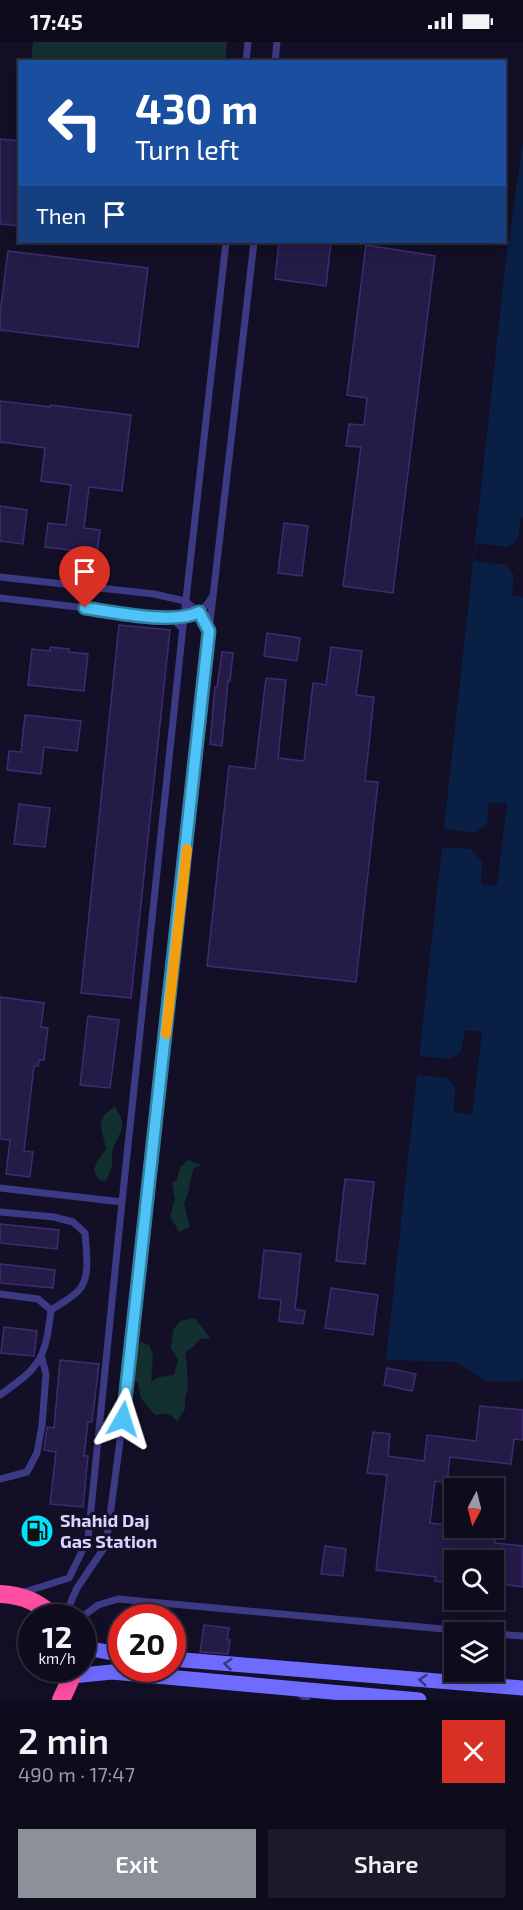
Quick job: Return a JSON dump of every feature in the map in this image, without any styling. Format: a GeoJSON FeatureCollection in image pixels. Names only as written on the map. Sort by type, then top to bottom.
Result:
{"type":"FeatureCollection","features":[{"type":"Feature","properties":{"kind":"highway"},"geometry":{"type":"LineString","coordinates":[[8,1594],[31,1599],[40,1604]]}},
{"type":"Feature","properties":{"kind":"highway"},"geometry":{"type":"LineString","coordinates":[[62,1700],[68,1682]]}},
{"type":"Feature","properties":{"kind":"highway"},"geometry":{"type":"LineString","coordinates":[[72,1682],[72,1700]]}},
{"type":"Feature","properties":{"kind":"street"},"geometry":{"type":"LineString","coordinates":[[186,1660],[523,1688]]}},
{"type":"Feature","properties":{"kind":"street"},"geometry":{"type":"LineString","coordinates":[[96,1672],[419,1700]]}},
{"type":"Feature","properties":{"kind":"lane"},"geometry":{"type":"LineString","coordinates":[[246,60],[248,42]]}},
{"type":"Feature","properties":{"kind":"lane"},"geometry":{"type":"LineString","coordinates":[[275,60],[277,42]]}},
{"type":"Feature","properties":{"kind":"lane"},"geometry":{"type":"LineString","coordinates":[[8,1594],[69,1578],[88,1539],[182,628],[226,243]]}},
{"type":"Feature","properties":{"kind":"lane"},"geometry":{"type":"LineString","coordinates":[[70,1604],[77,1587],[106,1545],[123,1419],[254,243]]}},
{"type":"Feature","properties":{"kind":"lane"},"geometry":{"type":"LineString","coordinates":[[0,577],[154,594],[185,601],[199,612],[209,631]]}},
{"type":"Feature","properties":{"kind":"lane"},"geometry":{"type":"LineString","coordinates":[[0,598],[172,618],[189,617],[199,612],[204,609],[214,594]]}},
{"type":"Feature","properties":{"kind":"lane"},"geometry":{"type":"LineString","coordinates":[[172,618],[182,628]]}},
{"type":"Feature","properties":{"kind":"lane"},"geometry":{"type":"LineString","coordinates":[[0,1188],[122,1202]]}},
{"type":"Feature","properties":{"kind":"lane"},"geometry":{"type":"LineString","coordinates":[[0,1212],[54,1217],[73,1222],[85,1233],[87,1253],[85,1274],[80,1290],[51,1310],[48,1337],[42,1358],[30,1373],[0,1395]]}},
{"type":"Feature","properties":{"kind":"lane"},"geometry":{"type":"LineString","coordinates":[[0,1294],[38,1299],[51,1310]]}},
{"type":"Feature","properties":{"kind":"lane"},"geometry":{"type":"LineString","coordinates":[[0,1479],[27,1472],[37,1453],[46,1374],[42,1358]]}},
{"type":"Feature","properties":{"kind":"lane"},"geometry":{"type":"LineString","coordinates":[[96,1606],[118,1599],[444,1629]]}},
{"type":"Feature","properties":{"kind":"lane"},"geometry":{"type":"LineString","coordinates":[[504,1635],[523,1636]]}},
{"type":"Feature","properties":{"kind":"lane"},"geometry":{"type":"LineString","coordinates":[[296,1689],[307,1700]]}},
{"type":"Feature","properties":{"kind":"green space"},"geometry":{"type":"Polygon","coordinates":[[[33,42],[227,42],[225,60],[31,60],[33,42]]]}},
{"type":"Feature","properties":{"kind":"green space"},"geometry":{"type":"Polygon","coordinates":[[[115,1107],[122,1126],[112,1152],[112,1164],[107,1180],[101,1181],[95,1169],[97,1161],[106,1149],[101,1125],[104,1116],[115,1107]]]}},
{"type":"Feature","properties":{"kind":"green space"},"geometry":{"type":"Polygon","coordinates":[[[188,1160],[202,1165],[194,1168],[184,1204],[190,1227],[179,1232],[170,1216],[175,1199],[172,1183],[177,1180],[180,1167],[188,1160]]]}},
{"type":"Feature","properties":{"kind":"green space"},"geometry":{"type":"Polygon","coordinates":[[[195,1318],[210,1338],[200,1339],[185,1352],[188,1388],[185,1409],[177,1421],[168,1414],[155,1415],[141,1398],[138,1383],[131,1379],[135,1348],[141,1342],[149,1345],[153,1355],[151,1382],[159,1377],[174,1375],[178,1360],[171,1348],[173,1330],[180,1321],[195,1318]]]}},
{"type":"Feature","properties":{"kind":"water"},"geometry":{"type":"Polygon","coordinates":[[[523,141],[523,1379],[519,1382],[487,1381],[455,1362],[386,1360],[506,259],[523,141]]]}},
{"type":"Feature","properties":{"kind":"pier"},"geometry":{"type":"Polygon","coordinates":[[[521,517],[523,518],[523,597],[512,596],[514,575],[506,565],[474,561],[476,543],[508,547],[518,539],[521,517]]]}},
{"type":"Feature","properties":{"kind":"pier"},"geometry":{"type":"Polygon","coordinates":[[[489,803],[507,803],[497,886],[481,884],[482,861],[470,849],[442,847],[444,829],[475,833],[487,824],[489,803]]]}},
{"type":"Feature","properties":{"kind":"pier"},"geometry":{"type":"Polygon","coordinates":[[[465,1030],[482,1032],[472,1115],[454,1112],[455,1088],[447,1078],[417,1075],[419,1056],[451,1059],[461,1052],[465,1030]]]}},
{"type":"Feature","properties":{"kind":"building"},"geometry":{"type":"Polygon","coordinates":[[[0,139],[18,141],[18,226],[0,224],[0,139]]]}},
{"type":"Feature","properties":{"kind":"building"},"geometry":{"type":"Polygon","coordinates":[[[279,243],[331,243],[326,286],[275,279],[279,243]]]}},
{"type":"Feature","properties":{"kind":"building"},"geometry":{"type":"Polygon","coordinates":[[[366,245],[435,256],[393,593],[343,586],[361,447],[346,446],[349,424],[364,425],[367,398],[347,395],[366,245]]]}},
{"type":"Feature","properties":{"kind":"building"},"geometry":{"type":"Polygon","coordinates":[[[8,251],[148,268],[138,347],[0,330],[8,251]]]}},
{"type":"Feature","properties":{"kind":"building"},"geometry":{"type":"Polygon","coordinates":[[[0,401],[131,415],[122,491],[89,487],[84,528],[100,530],[97,553],[45,547],[48,523],[66,525],[71,485],[41,481],[45,448],[0,442],[0,401]]]}},
{"type":"Feature","properties":{"kind":"building"},"geometry":{"type":"Polygon","coordinates":[[[0,506],[27,510],[23,544],[0,541],[0,506]]]}},
{"type":"Feature","properties":{"kind":"building"},"geometry":{"type":"Polygon","coordinates":[[[284,523],[308,526],[302,576],[278,573],[284,523]]]}},
{"type":"Feature","properties":{"kind":"building"},"geometry":{"type":"Polygon","coordinates":[[[119,625],[170,630],[131,998],[81,993],[119,625]]]}},
{"type":"Feature","properties":{"kind":"building"},"geometry":{"type":"Polygon","coordinates":[[[267,633],[300,638],[297,661],[264,656],[267,633]]]}},
{"type":"Feature","properties":{"kind":"building"},"geometry":{"type":"Polygon","coordinates":[[[50,647],[88,654],[84,691],[28,685],[32,649],[50,651],[50,647]]]}},
{"type":"Feature","properties":{"kind":"building"},"geometry":{"type":"Polygon","coordinates":[[[331,647],[362,651],[356,695],[374,697],[365,781],[378,782],[356,982],[207,966],[229,766],[255,769],[266,678],[286,680],[278,758],[304,761],[313,683],[326,685],[331,647]]]}},
{"type":"Feature","properties":{"kind":"building"},"geometry":{"type":"Polygon","coordinates":[[[222,652],[233,653],[222,746],[210,744],[215,687],[217,687],[222,652]]]}},
{"type":"Feature","properties":{"kind":"building"},"geometry":{"type":"Polygon","coordinates":[[[25,715],[81,721],[77,751],[44,747],[41,774],[7,770],[9,751],[21,752],[25,715]]]}},
{"type":"Feature","properties":{"kind":"building"},"geometry":{"type":"Polygon","coordinates":[[[19,804],[50,808],[45,847],[14,844],[19,804]]]}},
{"type":"Feature","properties":{"kind":"building"},"geometry":{"type":"Polygon","coordinates":[[[0,997],[44,1003],[41,1027],[48,1028],[44,1060],[39,1060],[38,1066],[34,1066],[24,1151],[33,1152],[30,1177],[6,1174],[10,1140],[0,1139],[0,997]]]}},
{"type":"Feature","properties":{"kind":"building"},"geometry":{"type":"Polygon","coordinates":[[[88,1016],[119,1020],[110,1088],[80,1085],[88,1016]]]}},
{"type":"Feature","properties":{"kind":"building"},"geometry":{"type":"Polygon","coordinates":[[[345,1179],[374,1182],[365,1264],[336,1261],[345,1179]]]}},
{"type":"Feature","properties":{"kind":"building"},"geometry":{"type":"Polygon","coordinates":[[[0,1224],[59,1230],[57,1249],[0,1243],[0,1224]]]}},
{"type":"Feature","properties":{"kind":"building"},"geometry":{"type":"Polygon","coordinates":[[[264,1250],[301,1254],[295,1309],[305,1311],[303,1324],[279,1321],[281,1300],[259,1298],[264,1250]]]}},
{"type":"Feature","properties":{"kind":"building"},"geometry":{"type":"Polygon","coordinates":[[[0,1264],[55,1270],[53,1288],[0,1283],[0,1264]]]}},
{"type":"Feature","properties":{"kind":"building"},"geometry":{"type":"Polygon","coordinates":[[[331,1288],[378,1295],[373,1335],[325,1328],[331,1288]]]}},
{"type":"Feature","properties":{"kind":"building"},"geometry":{"type":"Polygon","coordinates":[[[4,1327],[37,1331],[34,1356],[1,1353],[4,1327]]]}},
{"type":"Feature","properties":{"kind":"building"},"geometry":{"type":"Polygon","coordinates":[[[60,1360],[99,1364],[92,1422],[88,1422],[84,1456],[88,1456],[83,1507],[50,1504],[56,1452],[44,1450],[47,1427],[54,1428],[60,1360]]]}},
{"type":"Feature","properties":{"kind":"building"},"geometry":{"type":"Polygon","coordinates":[[[387,1368],[416,1374],[412,1391],[384,1385],[387,1368]]]}},
{"type":"Feature","properties":{"kind":"building"},"geometry":{"type":"Polygon","coordinates":[[[480,1406],[523,1410],[523,1440],[514,1439],[511,1464],[450,1457],[448,1478],[444,1478],[444,1482],[435,1481],[430,1523],[444,1525],[444,1538],[495,1538],[495,1543],[523,1546],[523,1587],[504,1584],[504,1550],[444,1550],[444,1582],[435,1581],[436,1577],[376,1570],[387,1475],[367,1473],[373,1432],[390,1434],[388,1456],[424,1461],[427,1435],[476,1441],[480,1406]]]}},
{"type":"Feature","properties":{"kind":"building"},"geometry":{"type":"Polygon","coordinates":[[[325,1546],[346,1549],[343,1576],[321,1574],[325,1546]]]}},
{"type":"Feature","properties":{"kind":"building"},"geometry":{"type":"Polygon","coordinates":[[[204,1625],[229,1628],[228,1654],[200,1652],[204,1625]]]}},
{"type":"Feature","properties":{"kind":"slow traffic"},"geometry":{"type":"LineString","coordinates":[[166,1034],[187,849]]}},
{"type":"Feature","properties":{"kind":"place","name":"Shahid Daj Gas Station"},"geometry":{"type":"Point","coordinates":[37,1531]}},
{"type":"Feature","properties":{"kind":"route"},"geometry":{"type":"LineString","coordinates":[[85,608],[172,618],[189,617],[199,612],[209,631],[123,1419]]}}]}
